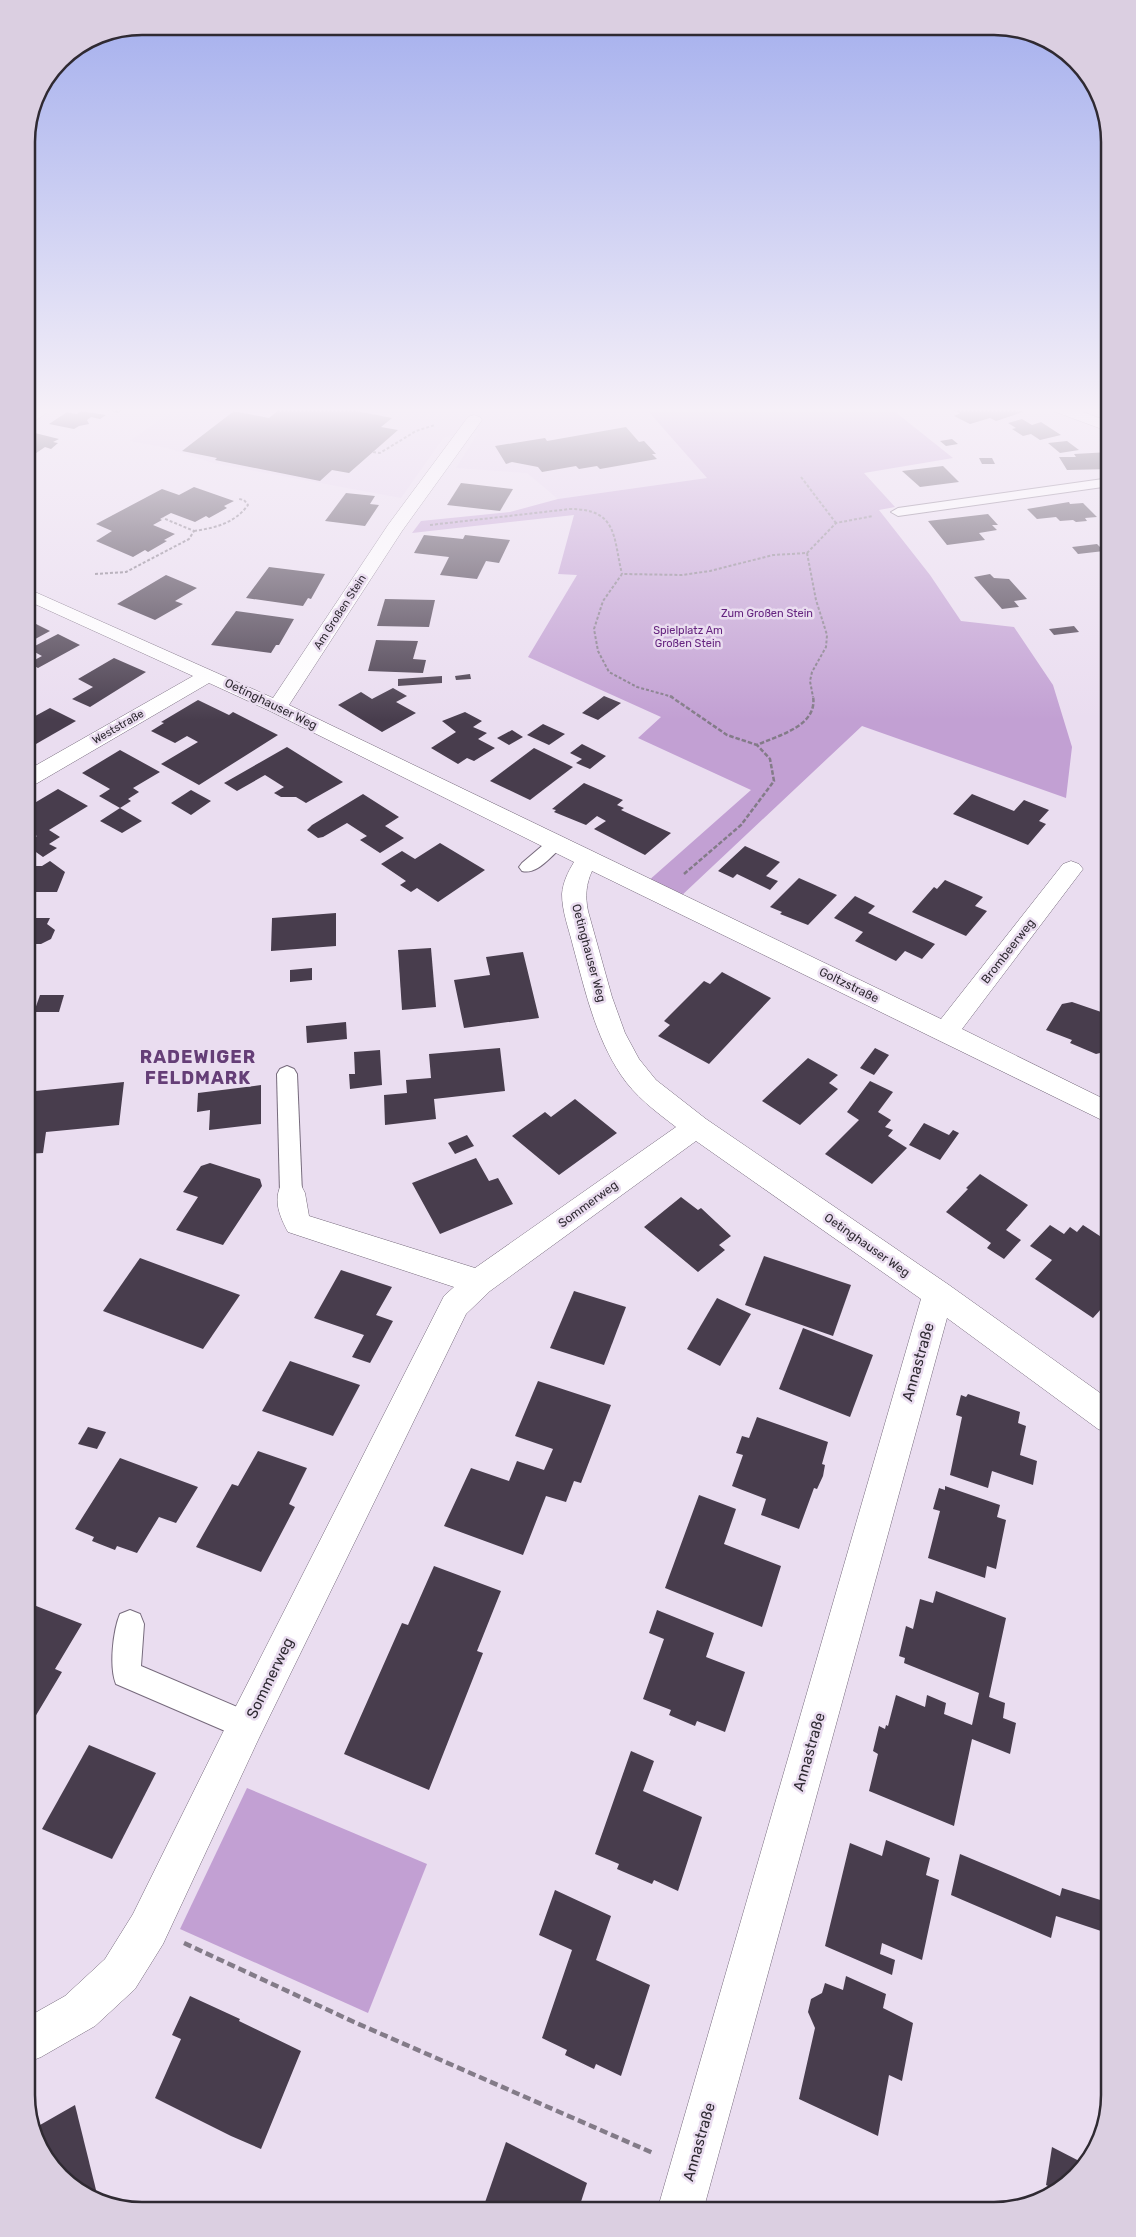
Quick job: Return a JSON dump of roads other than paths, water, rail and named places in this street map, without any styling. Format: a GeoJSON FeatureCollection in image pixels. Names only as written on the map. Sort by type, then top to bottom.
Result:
{"type":"FeatureCollection","features":[{"type":"Feature","properties":{"kind":"street","name":"Am Großen Stein"},"geometry":{"type":"LineString","coordinates":[[277,707],[407,511]]}},
{"type":"Feature","properties":{"kind":"street","name":"Oetinghauser Weg"},"geometry":{"type":"LineString","coordinates":[[35,597],[277,707],[586,859],[575,884],[575,906],[595,980],[615,1038],[629,1066],[641,1082],[696,1127],[938,1294],[1101,1412]]}},
{"type":"Feature","properties":{"kind":"street","name":"Weststraße"},"geometry":{"type":"LineString","coordinates":[[35,775],[209,675]]}},
{"type":"Feature","properties":{"kind":"street","name":"Goltzstraße"},"geometry":{"type":"LineString","coordinates":[[586,859],[1101,1110]]}},
{"type":"Feature","properties":{"kind":"street","name":"Brombeerweg"},"geometry":{"type":"LineString","coordinates":[[945,1032],[1071,870]]}},
{"type":"Feature","properties":{"kind":"street","name":"Sommerweg"},"geometry":{"type":"LineString","coordinates":[[35,2037],[80,2011],[120,1974],[148,1929],[246,1725],[455,1305],[479,1282],[696,1127]]}},
{"type":"Feature","properties":{"kind":"street"},"geometry":{"type":"LineString","coordinates":[[291,1194],[292,1208],[298,1224],[479,1282]]}},
{"type":"Feature","properties":{"kind":"street","name":"Annastraße"},"geometry":{"type":"LineString","coordinates":[[683,2202],[938,1294]]}},
{"type":"Feature","properties":{"kind":"lane"},"geometry":{"type":"LineString","coordinates":[[898,512],[902,511]]}},
{"type":"Feature","properties":{"kind":"lane"},"geometry":{"type":"LineString","coordinates":[[528,868],[555,844]]}},
{"type":"Feature","properties":{"kind":"lane"},"geometry":{"type":"LineString","coordinates":[[287,1074],[291,1194]]}},
{"type":"Feature","properties":{"kind":"lane"},"geometry":{"type":"LineString","coordinates":[[130,1624],[126,1674],[246,1725]]}},
{"type":"Feature","properties":{"kind":"district","name":"RADEWIGER FELDMARK"},"geometry":{"type":"Point","coordinates":[198,1067]}},
{"type":"Feature","properties":{"kind":"park label","name":"Zum Großen Stein"},"geometry":{"type":"Point","coordinates":[767,613]}},
{"type":"Feature","properties":{"kind":"park label","name":"Spielplatz Am Großen Stein"},"geometry":{"type":"Point","coordinates":[688,636]}}]}
